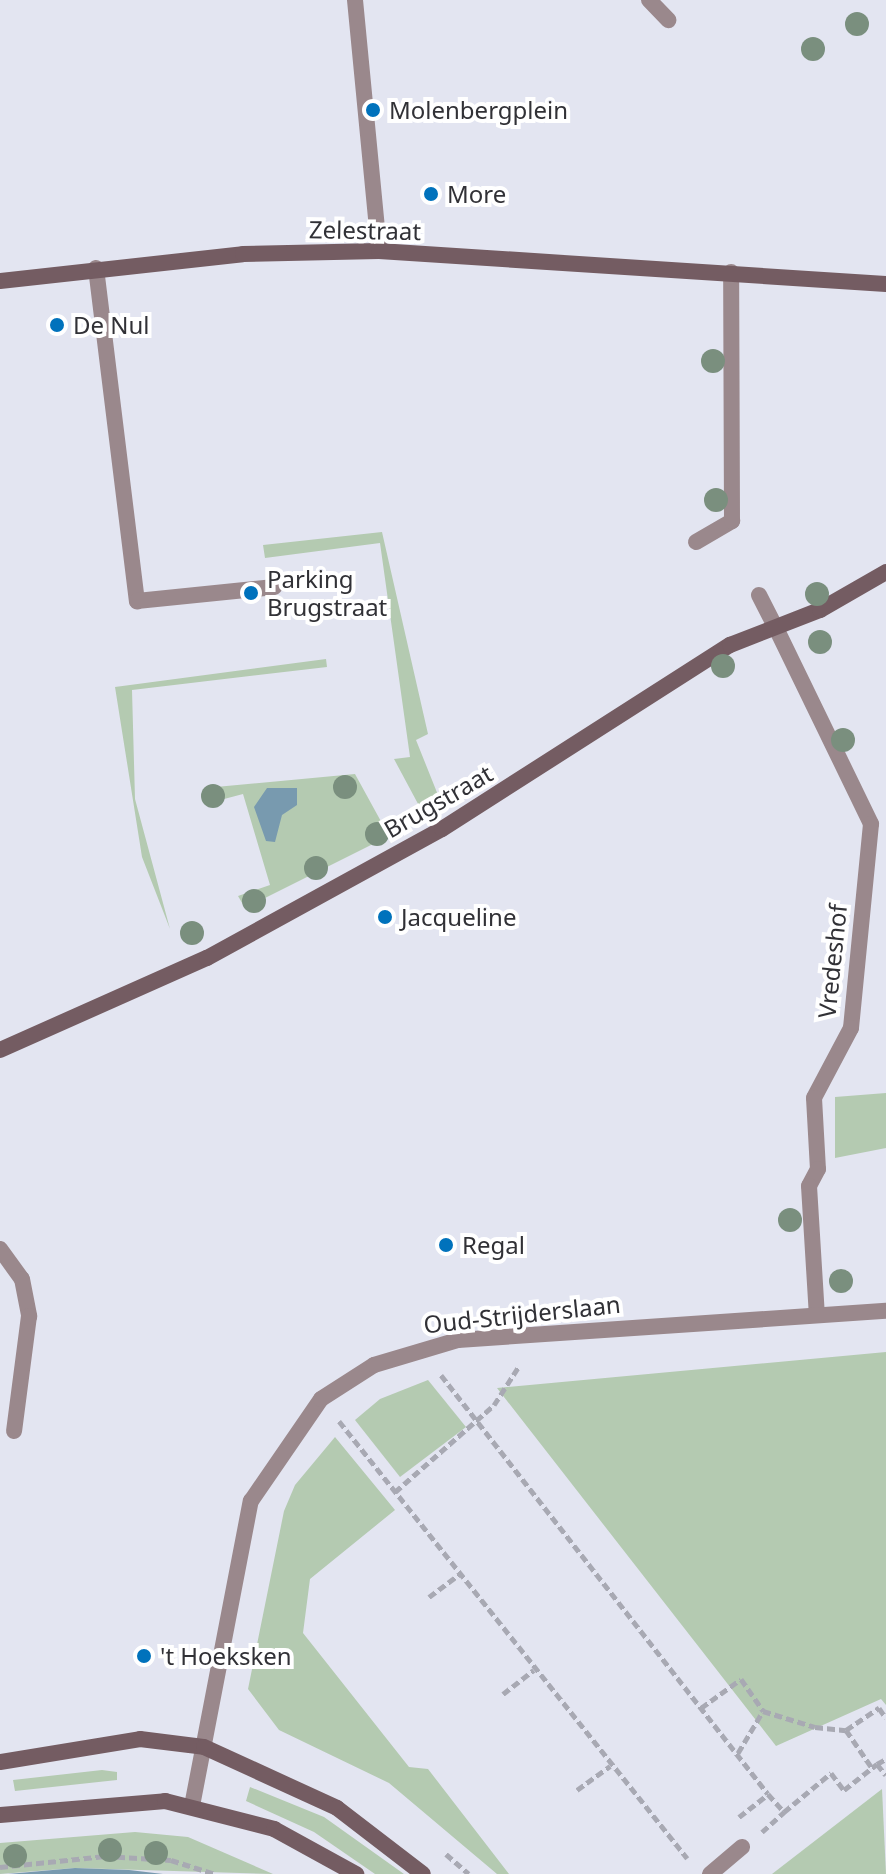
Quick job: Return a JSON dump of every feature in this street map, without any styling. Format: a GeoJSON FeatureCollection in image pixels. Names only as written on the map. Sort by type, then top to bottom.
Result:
{"type":"FeatureCollection","features":[{"type":"Feature","properties":{"kind":"street"},"geometry":{"type":"LineString","coordinates":[[355,0],[379,251]]}},
{"type":"Feature","properties":{"kind":"street"},"geometry":{"type":"LineString","coordinates":[[649,0],[668,20]]}},
{"type":"Feature","properties":{"kind":"street","name":"Zelestraat"},"geometry":{"type":"LineString","coordinates":[[0,281],[96,268],[379,251],[886,284]]}},
{"type":"Feature","properties":{"kind":"street"},"geometry":{"type":"LineString","coordinates":[[96,268],[137,601],[274,587]]}},
{"type":"Feature","properties":{"kind":"street"},"geometry":{"type":"LineString","coordinates":[[696,542],[725,532],[732,521],[731,272]]}},
{"type":"Feature","properties":{"kind":"street","name":"Brugstraat"},"geometry":{"type":"LineString","coordinates":[[0,1050],[232,944],[504,792],[696,665],[886,572]]}},
{"type":"Feature","properties":{"kind":"street","name":"Vredeshof"},"geometry":{"type":"LineString","coordinates":[[759,595],[871,824],[851,1028],[814,1098],[818,1169],[809,1186],[817,1315]]}},
{"type":"Feature","properties":{"kind":"street"},"geometry":{"type":"LineString","coordinates":[[0,1249],[22,1279],[29,1316],[14,1431]]}},
{"type":"Feature","properties":{"kind":"street","name":"Oud-Strijderslaan"},"geometry":{"type":"LineString","coordinates":[[192,1806],[251,1501],[321,1399],[421,1347],[537,1333],[886,1311]]}},
{"type":"Feature","properties":{"kind":"street"},"geometry":{"type":"LineString","coordinates":[[0,1762],[140,1739],[204,1747],[337,1808],[423,1874]]}},
{"type":"Feature","properties":{"kind":"street"},"geometry":{"type":"LineString","coordinates":[[0,1815],[137,1800],[192,1806],[297,1838],[356,1874]]}},
{"type":"Feature","properties":{"kind":"street"},"geometry":{"type":"LineString","coordinates":[[710,1874],[742,1847]]}},
{"type":"Feature","properties":{"kind":"path"},"geometry":{"type":"LineString","coordinates":[[395,1492],[476,1423],[504,1393],[537,1333]]}},
{"type":"Feature","properties":{"kind":"path"},"geometry":{"type":"LineString","coordinates":[[321,1399],[684,1861],[696,1851]]}},
{"type":"Feature","properties":{"kind":"path"},"geometry":{"type":"LineString","coordinates":[[464,1406],[784,1812]]}},
{"type":"Feature","properties":{"kind":"path"},"geometry":{"type":"LineString","coordinates":[[429,1597],[459,1574]]}},
{"type":"Feature","properties":{"kind":"path"},"geometry":{"type":"LineString","coordinates":[[503,1694],[534,1670]]}},
{"type":"Feature","properties":{"kind":"path"},"geometry":{"type":"LineString","coordinates":[[701,1708],[741,1679],[763,1711],[846,1730],[886,1775]]}},
{"type":"Feature","properties":{"kind":"path"},"geometry":{"type":"LineString","coordinates":[[846,1730],[879,1708],[886,1718]]}},
{"type":"Feature","properties":{"kind":"path"},"geometry":{"type":"LineString","coordinates":[[738,1753],[763,1711]]}},
{"type":"Feature","properties":{"kind":"path"},"geometry":{"type":"LineString","coordinates":[[757,1836],[831,1773],[844,1790],[886,1759]]}},
{"type":"Feature","properties":{"kind":"path"},"geometry":{"type":"LineString","coordinates":[[577,1790],[610,1766]]}},
{"type":"Feature","properties":{"kind":"path"},"geometry":{"type":"LineString","coordinates":[[732,1822],[768,1794]]}},
{"type":"Feature","properties":{"kind":"path"},"geometry":{"type":"LineString","coordinates":[[0,1867],[105,1856],[171,1860],[215,1874]]}},
{"type":"Feature","properties":{"kind":"green space"},"geometry":{"type":"Polygon","coordinates":[[[382,532],[428,734],[416,740],[442,805],[424,815],[394,759],[410,757],[380,543],[265,558],[263,545],[382,532]]]}},
{"type":"Feature","properties":{"kind":"green space"},"geometry":{"type":"Polygon","coordinates":[[[326,659],[327,667],[132,690],[135,799],[170,929],[142,857],[115,687],[326,659]]]}},
{"type":"Feature","properties":{"kind":"green space"},"geometry":{"type":"Polygon","coordinates":[[[355,774],[389,836],[245,908],[238,896],[270,885],[243,794],[209,803],[205,788],[355,774]]]}},
{"type":"Feature","properties":{"kind":"green space"},"geometry":{"type":"Polygon","coordinates":[[[886,1093],[886,1148],[835,1158],[835,1097],[886,1093]]]}},
{"type":"Feature","properties":{"kind":"green space"},"geometry":{"type":"Polygon","coordinates":[[[886,1352],[886,1705],[881,1699],[776,1746],[497,1388],[886,1352]]]}},
{"type":"Feature","properties":{"kind":"green space"},"geometry":{"type":"Polygon","coordinates":[[[428,1380],[466,1427],[400,1477],[355,1420],[380,1399],[428,1380]]]}},
{"type":"Feature","properties":{"kind":"green space"},"geometry":{"type":"Polygon","coordinates":[[[335,1437],[395,1510],[310,1579],[303,1633],[409,1767],[428,1769],[509,1874],[497,1874],[389,1783],[279,1730],[248,1689],[284,1511],[295,1485],[335,1437]]]}},
{"type":"Feature","properties":{"kind":"green space"},"geometry":{"type":"Polygon","coordinates":[[[102,1770],[117,1772],[117,1780],[15,1791],[13,1780],[102,1770]]]}},
{"type":"Feature","properties":{"kind":"green space"},"geometry":{"type":"Polygon","coordinates":[[[250,1787],[324,1817],[404,1874],[375,1874],[314,1832],[246,1801],[250,1787]]]}},
{"type":"Feature","properties":{"kind":"green space"},"geometry":{"type":"Polygon","coordinates":[[[882,1789],[886,1874],[772,1874],[882,1789]]]}},
{"type":"Feature","properties":{"kind":"green space"},"geometry":{"type":"Polygon","coordinates":[[[135,1832],[188,1837],[273,1874],[75,1868],[0,1874],[0,1843],[135,1832]]]}},
{"type":"Feature","properties":{"kind":"water"},"geometry":{"type":"Polygon","coordinates":[[[267,788],[297,788],[297,805],[282,815],[275,842],[266,841],[254,807],[267,788]]]}},
{"type":"Feature","properties":{"kind":"water"},"geometry":{"type":"Polygon","coordinates":[[[75,1868],[129,1870],[163,1874],[8,1874],[75,1868]]]}},
{"type":"Feature","properties":{"kind":"place","name":"Molenbergplein"},"geometry":{"type":"Point","coordinates":[373,110]}},
{"type":"Feature","properties":{"kind":"place","name":"More"},"geometry":{"type":"Point","coordinates":[431,194]}},
{"type":"Feature","properties":{"kind":"place","name":"De Nul"},"geometry":{"type":"Point","coordinates":[57,325]}},
{"type":"Feature","properties":{"kind":"place","name":"Parking Brugstraat"},"geometry":{"type":"Point","coordinates":[251,593]}},
{"type":"Feature","properties":{"kind":"place","name":"Jacqueline"},"geometry":{"type":"Point","coordinates":[385,917]}},
{"type":"Feature","properties":{"kind":"place","name":"Regal"},"geometry":{"type":"Point","coordinates":[446,1245]}},
{"type":"Feature","properties":{"kind":"place","name":"'t Hoeksken"},"geometry":{"type":"Point","coordinates":[144,1656]}}]}
